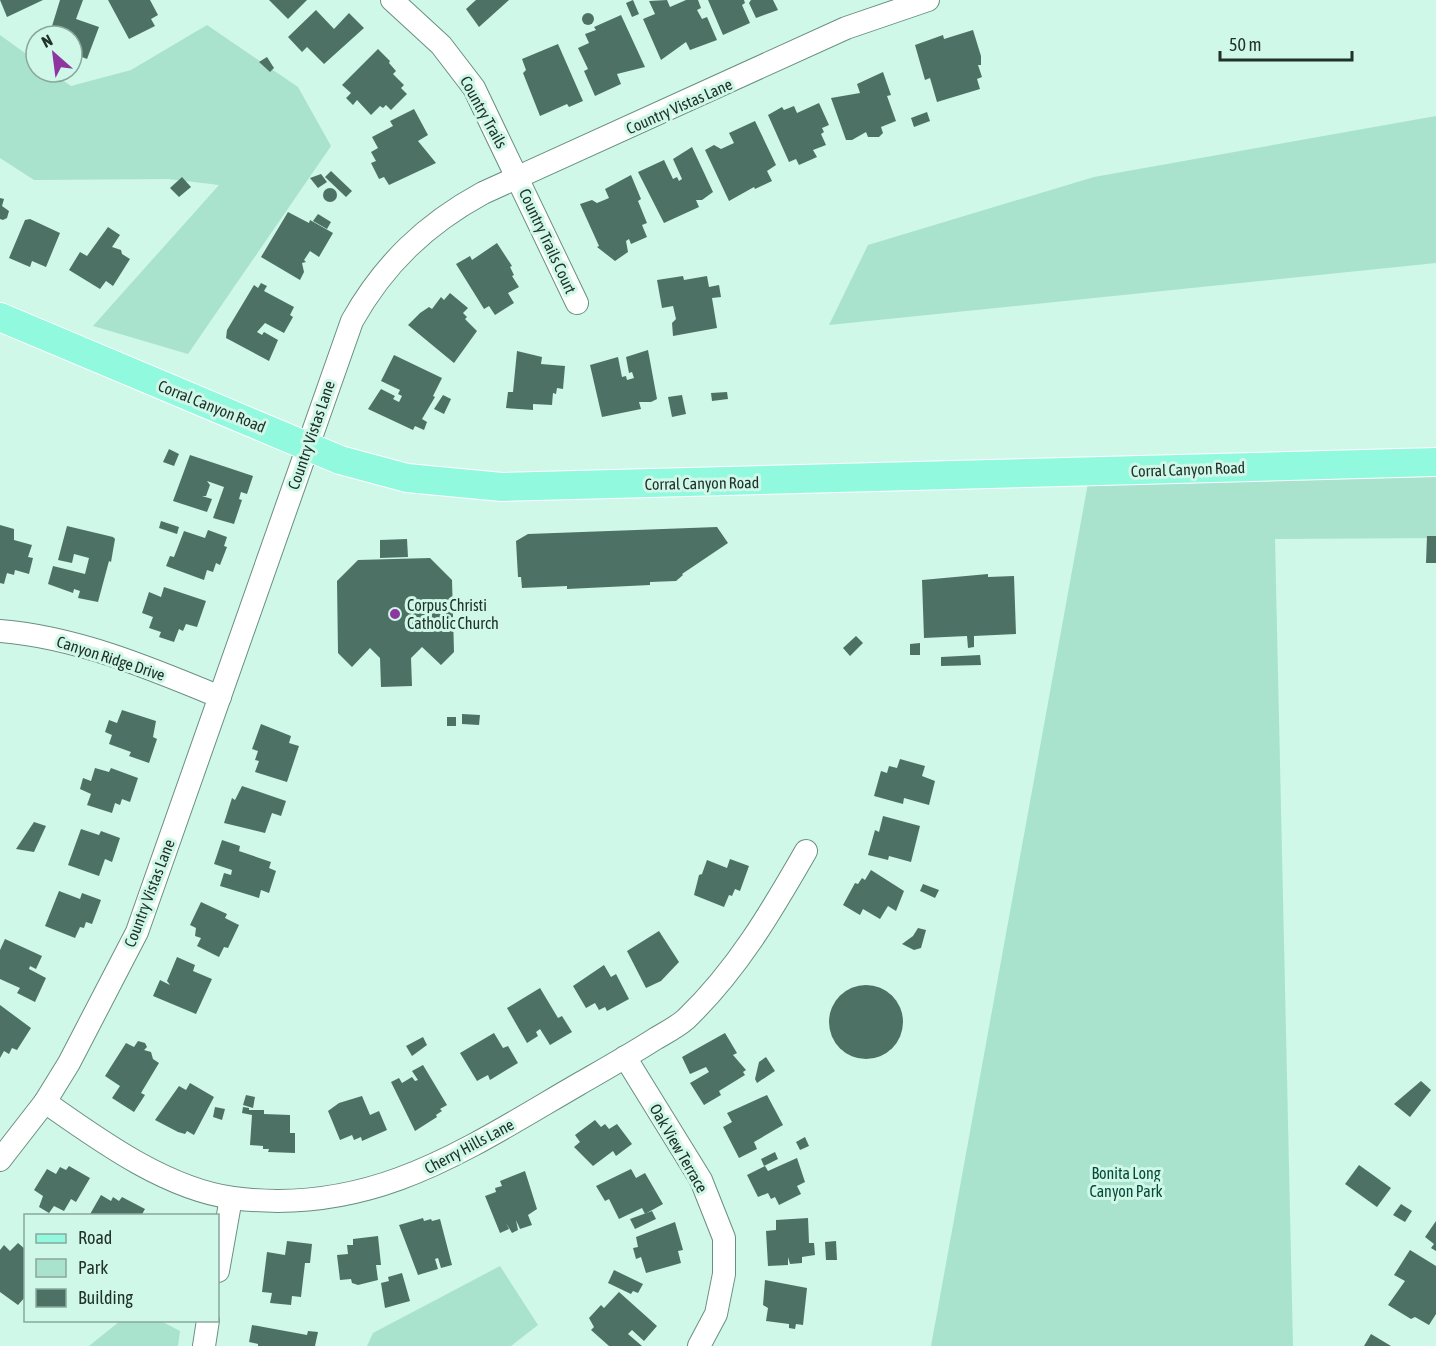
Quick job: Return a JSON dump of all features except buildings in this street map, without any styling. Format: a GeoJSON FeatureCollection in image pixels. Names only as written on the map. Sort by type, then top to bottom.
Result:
{"type":"FeatureCollection","features":[{"type":"Feature","properties":{"kind":"main road","name":"Corral Canyon Road"},"geometry":{"type":"LineString","coordinates":[[0,317],[340,460],[407,478],[502,487],[1436,462]]}},
{"type":"Feature","properties":{"kind":"street","name":"Country Trails"},"geometry":{"type":"LineString","coordinates":[[392,0],[441,45],[474,88],[519,178]]}},
{"type":"Feature","properties":{"kind":"street","name":"Country Vistas Lane"},"geometry":{"type":"LineString","coordinates":[[0,1160],[45,1102],[107,993],[137,932],[308,447],[320,407],[352,321],[375,284],[405,249],[441,218],[483,193],[846,28],[928,0]]}},
{"type":"Feature","properties":{"kind":"street","name":"Country Trails Court"},"geometry":{"type":"LineString","coordinates":[[519,178],[577,303]]}},
{"type":"Feature","properties":{"kind":"street","name":"Canyon Ridge Drive"},"geometry":{"type":"LineString","coordinates":[[0,632],[46,637],[88,647],[220,697]]}},
{"type":"Feature","properties":{"kind":"street","name":"Cherry Hills Lane"},"geometry":{"type":"LineString","coordinates":[[45,1102],[117,1152],[195,1188],[231,1198],[275,1201],[324,1199],[392,1184],[450,1159],[683,1022],[720,984],[758,934],[806,851]]}},
{"type":"Feature","properties":{"kind":"street","name":"Oak View Terrace"},"geometry":{"type":"LineString","coordinates":[[625,1057],[701,1180],[724,1238],[723,1274],[716,1314],[699,1346]]}},
{"type":"Feature","properties":{"kind":"street"},"geometry":{"type":"LineString","coordinates":[[219,1265],[231,1198]]}},
{"type":"Feature","properties":{"kind":"street"},"geometry":{"type":"LineString","coordinates":[[204,1346],[208,1322]]}},
{"type":"Feature","properties":{"kind":"green space"},"geometry":{"type":"Polygon","coordinates":[[[207,25],[298,87],[331,146],[188,354],[93,326],[219,185],[168,179],[34,180],[0,158],[0,35],[24,52],[24,84],[68,84],[71,86],[131,70],[207,25]]]}},
{"type":"Feature","properties":{"kind":"green space"},"geometry":{"type":"Polygon","coordinates":[[[1436,116],[1436,263],[829,325],[868,245],[1094,177],[1436,116]]]}},
{"type":"Feature","properties":{"kind":"green space","name":"Bonita Long Canyon Park"},"geometry":{"type":"Polygon","coordinates":[[[1436,464],[1436,538],[1275,539],[1293,1346],[931,1346],[1090,472],[1436,464]]]}},
{"type":"Feature","properties":{"kind":"green space"},"geometry":{"type":"Polygon","coordinates":[[[500,1266],[538,1325],[511,1346],[367,1346],[373,1333],[500,1266]]]}},
{"type":"Feature","properties":{"kind":"green space"},"geometry":{"type":"Polygon","coordinates":[[[119,1322],[163,1322],[180,1331],[178,1346],[89,1346],[119,1322]]]}},
{"type":"Feature","properties":{"kind":"place","name":"Corpus Christi Catholic Church"},"geometry":{"type":"Point","coordinates":[395,614]}}]}
